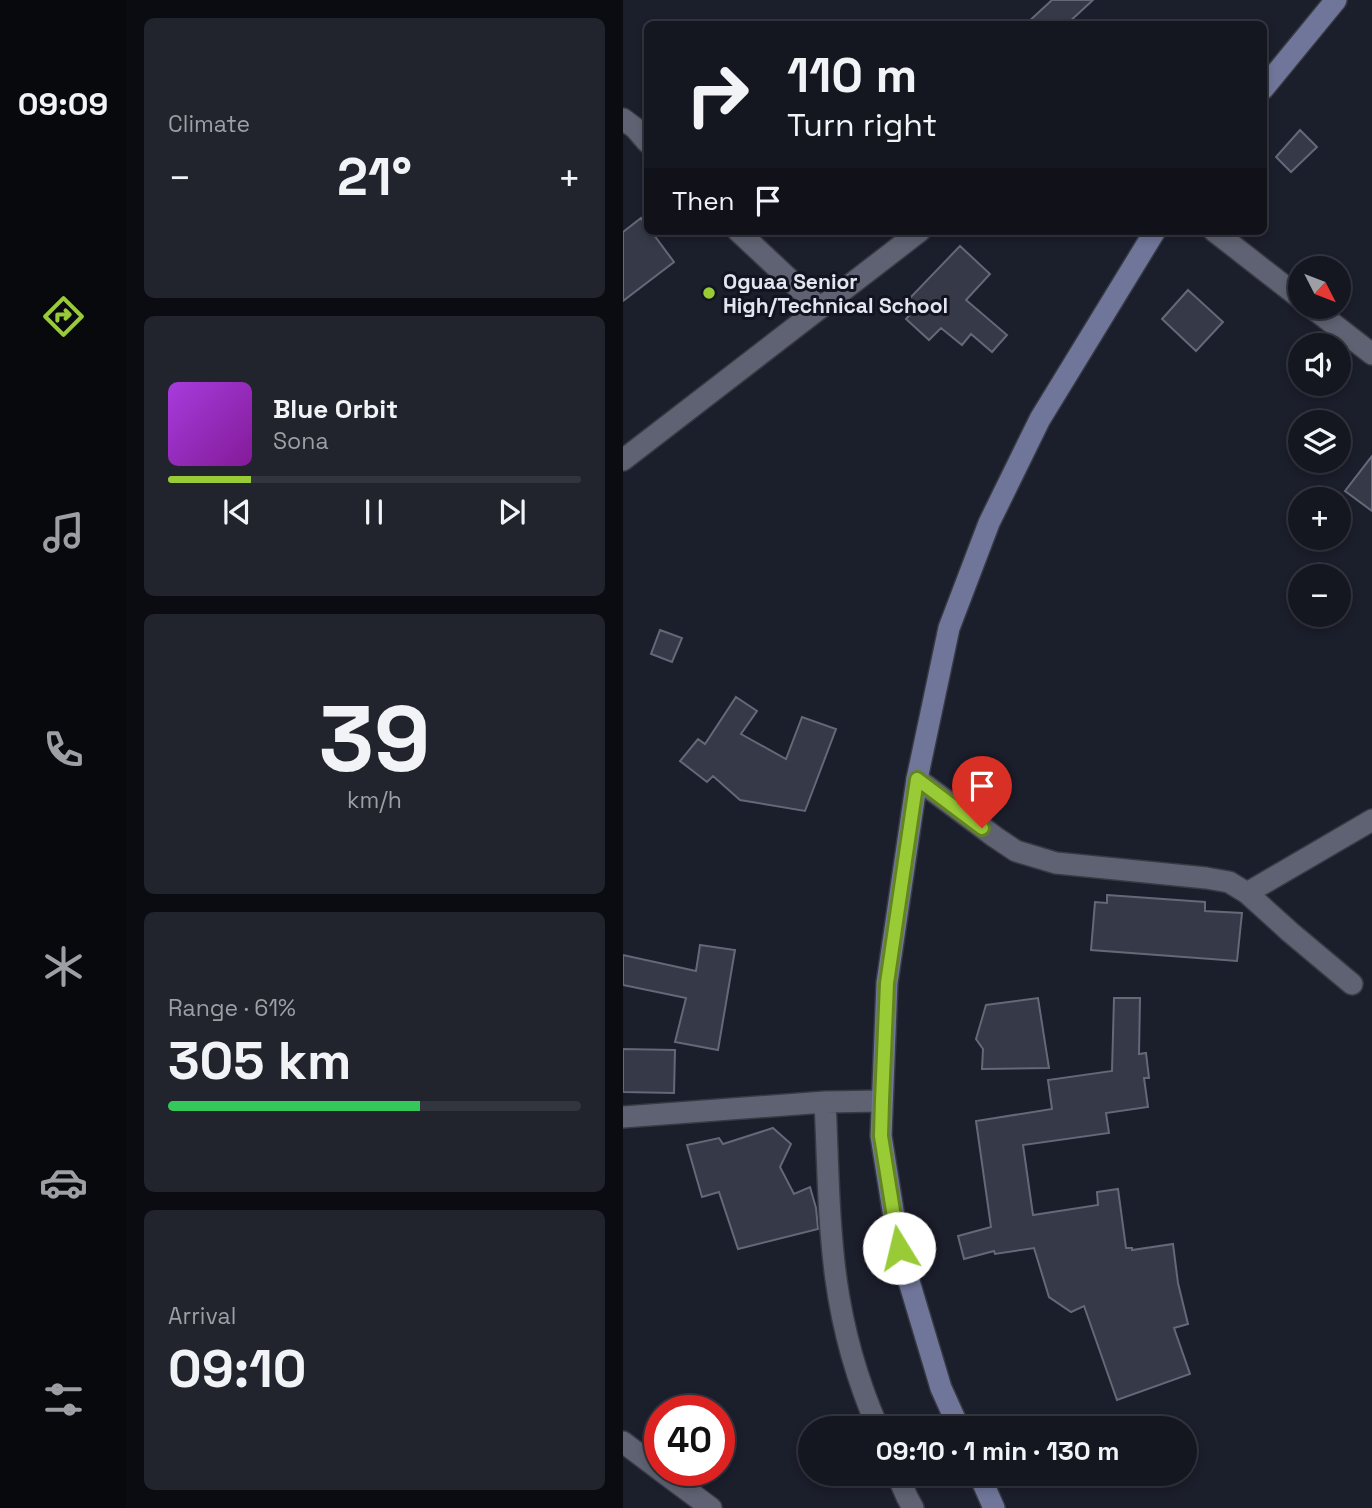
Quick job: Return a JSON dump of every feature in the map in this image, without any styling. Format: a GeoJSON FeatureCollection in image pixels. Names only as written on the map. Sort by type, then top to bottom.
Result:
{"type":"FeatureCollection","features":[{"type":"Feature","properties":{"kind":"street"},"geometry":{"type":"LineString","coordinates":[[1267,84],[1336,0]]}},
{"type":"Feature","properties":{"kind":"street"},"geometry":{"type":"LineString","coordinates":[[623,119],[644,138]]}},
{"type":"Feature","properties":{"kind":"street"},"geometry":{"type":"LineString","coordinates":[[742,235],[820,308]]}},
{"type":"Feature","properties":{"kind":"street"},"geometry":{"type":"LineString","coordinates":[[623,460],[915,235]]}},
{"type":"Feature","properties":{"kind":"street"},"geometry":{"type":"LineString","coordinates":[[954,1416],[941,1388],[899,1248],[881,1136],[887,983],[917,779],[949,628],[989,523],[1040,419],[1153,235]]}},
{"type":"Feature","properties":{"kind":"street"},"geometry":{"type":"LineString","coordinates":[[1219,235],[1288,289]]}},
{"type":"Feature","properties":{"kind":"street"},"geometry":{"type":"LineString","coordinates":[[1327,319],[1372,354]]}},
{"type":"Feature","properties":{"kind":"street"},"geometry":{"type":"LineString","coordinates":[[917,779],[1016,851],[1056,863],[1229,882],[1247,892],[1269,910],[1290,932],[1352,984]]}},
{"type":"Feature","properties":{"kind":"street"},"geometry":{"type":"LineString","coordinates":[[1247,892],[1372,820]]}},
{"type":"Feature","properties":{"kind":"street"},"geometry":{"type":"LineString","coordinates":[[623,1117],[825,1102],[882,1101]]}},
{"type":"Feature","properties":{"kind":"street"},"geometry":{"type":"LineString","coordinates":[[825,1102],[836,1278],[848,1343],[873,1416]]}},
{"type":"Feature","properties":{"kind":"street"},"geometry":{"type":"LineString","coordinates":[[623,1442],[644,1458]]}},
{"type":"Feature","properties":{"kind":"street"},"geometry":{"type":"LineString","coordinates":[[681,1486],[711,1508]]}},
{"type":"Feature","properties":{"kind":"street"},"geometry":{"type":"LineString","coordinates":[[902,1486],[913,1508]]}},
{"type":"Feature","properties":{"kind":"street"},"geometry":{"type":"LineString","coordinates":[[984,1486],[994,1508]]}},
{"type":"Feature","properties":{"kind":"building"},"geometry":{"type":"Polygon","coordinates":[[[1052,0],[1093,0],[1070,21],[1029,21],[1052,0]]]}},
{"type":"Feature","properties":{"kind":"building"},"geometry":{"type":"Polygon","coordinates":[[[1300,130],[1317,147],[1291,172],[1276,157],[1300,130]]]}},
{"type":"Feature","properties":{"kind":"building"},"geometry":{"type":"Polygon","coordinates":[[[641,218],[644,222],[644,235],[654,235],[674,262],[623,301],[623,232],[641,218]]]}},
{"type":"Feature","properties":{"kind":"building"},"geometry":{"type":"Polygon","coordinates":[[[960,246],[990,274],[966,300],[1007,335],[992,352],[971,334],[962,345],[941,328],[929,340],[906,319],[919,305],[909,299],[960,246]]]}},
{"type":"Feature","properties":{"kind":"building"},"geometry":{"type":"Polygon","coordinates":[[[1188,290],[1223,322],[1196,351],[1162,319],[1188,290]]]}},
{"type":"Feature","properties":{"kind":"building"},"geometry":{"type":"Polygon","coordinates":[[[1372,456],[1372,511],[1351,495],[1351,487],[1348,487],[1372,456]]]}},
{"type":"Feature","properties":{"kind":"building"},"geometry":{"type":"Polygon","coordinates":[[[660,630],[682,638],[672,662],[651,654],[660,630]]]}},
{"type":"Feature","properties":{"kind":"building"},"geometry":{"type":"Polygon","coordinates":[[[736,697],[757,711],[741,734],[786,759],[802,717],[836,729],[805,811],[740,800],[713,776],[707,782],[680,761],[698,739],[705,744],[736,697]]]}},
{"type":"Feature","properties":{"kind":"building"},"geometry":{"type":"Polygon","coordinates":[[[1107,895],[1205,902],[1205,911],[1242,913],[1237,961],[1091,950],[1095,902],[1107,903],[1107,895]]]}},
{"type":"Feature","properties":{"kind":"building"},"geometry":{"type":"Polygon","coordinates":[[[700,945],[735,950],[718,1050],[675,1042],[686,998],[623,985],[623,955],[696,971],[700,945]]]}},
{"type":"Feature","properties":{"kind":"building"},"geometry":{"type":"Polygon","coordinates":[[[1038,998],[1049,1068],[982,1069],[983,1049],[976,1039],[986,1005],[1038,998]]]}},
{"type":"Feature","properties":{"kind":"building"},"geometry":{"type":"Polygon","coordinates":[[[1114,998],[1140,998],[1139,1054],[1146,1053],[1149,1078],[1144,1078],[1148,1107],[1106,1113],[1109,1133],[1023,1145],[1033,1215],[1098,1205],[1097,1192],[1118,1189],[1126,1248],[1132,1250],[1173,1244],[1178,1283],[1188,1324],[1174,1328],[1190,1374],[1117,1400],[1084,1306],[1071,1312],[1049,1297],[1034,1248],[995,1254],[994,1251],[964,1259],[958,1236],[991,1227],[976,1121],[1052,1109],[1048,1080],[1112,1071],[1114,998]]]}},
{"type":"Feature","properties":{"kind":"building"},"geometry":{"type":"Polygon","coordinates":[[[623,1049],[675,1050],[674,1093],[623,1092],[623,1049]]]}},
{"type":"Feature","properties":{"kind":"building"},"geometry":{"type":"Polygon","coordinates":[[[773,1128],[791,1144],[780,1167],[794,1194],[810,1187],[818,1229],[738,1249],[719,1192],[702,1197],[687,1145],[719,1138],[723,1144],[773,1128]]]}},
{"type":"Feature","properties":{"kind":"place","name":"Oguaa Senior High/Technical School"},"geometry":{"type":"Point","coordinates":[709,293]}},
{"type":"Feature","properties":{"kind":"route"},"geometry":{"type":"LineString","coordinates":[[899,1248],[881,1136],[882,1101],[887,983],[917,779],[982,828]]}}]}
